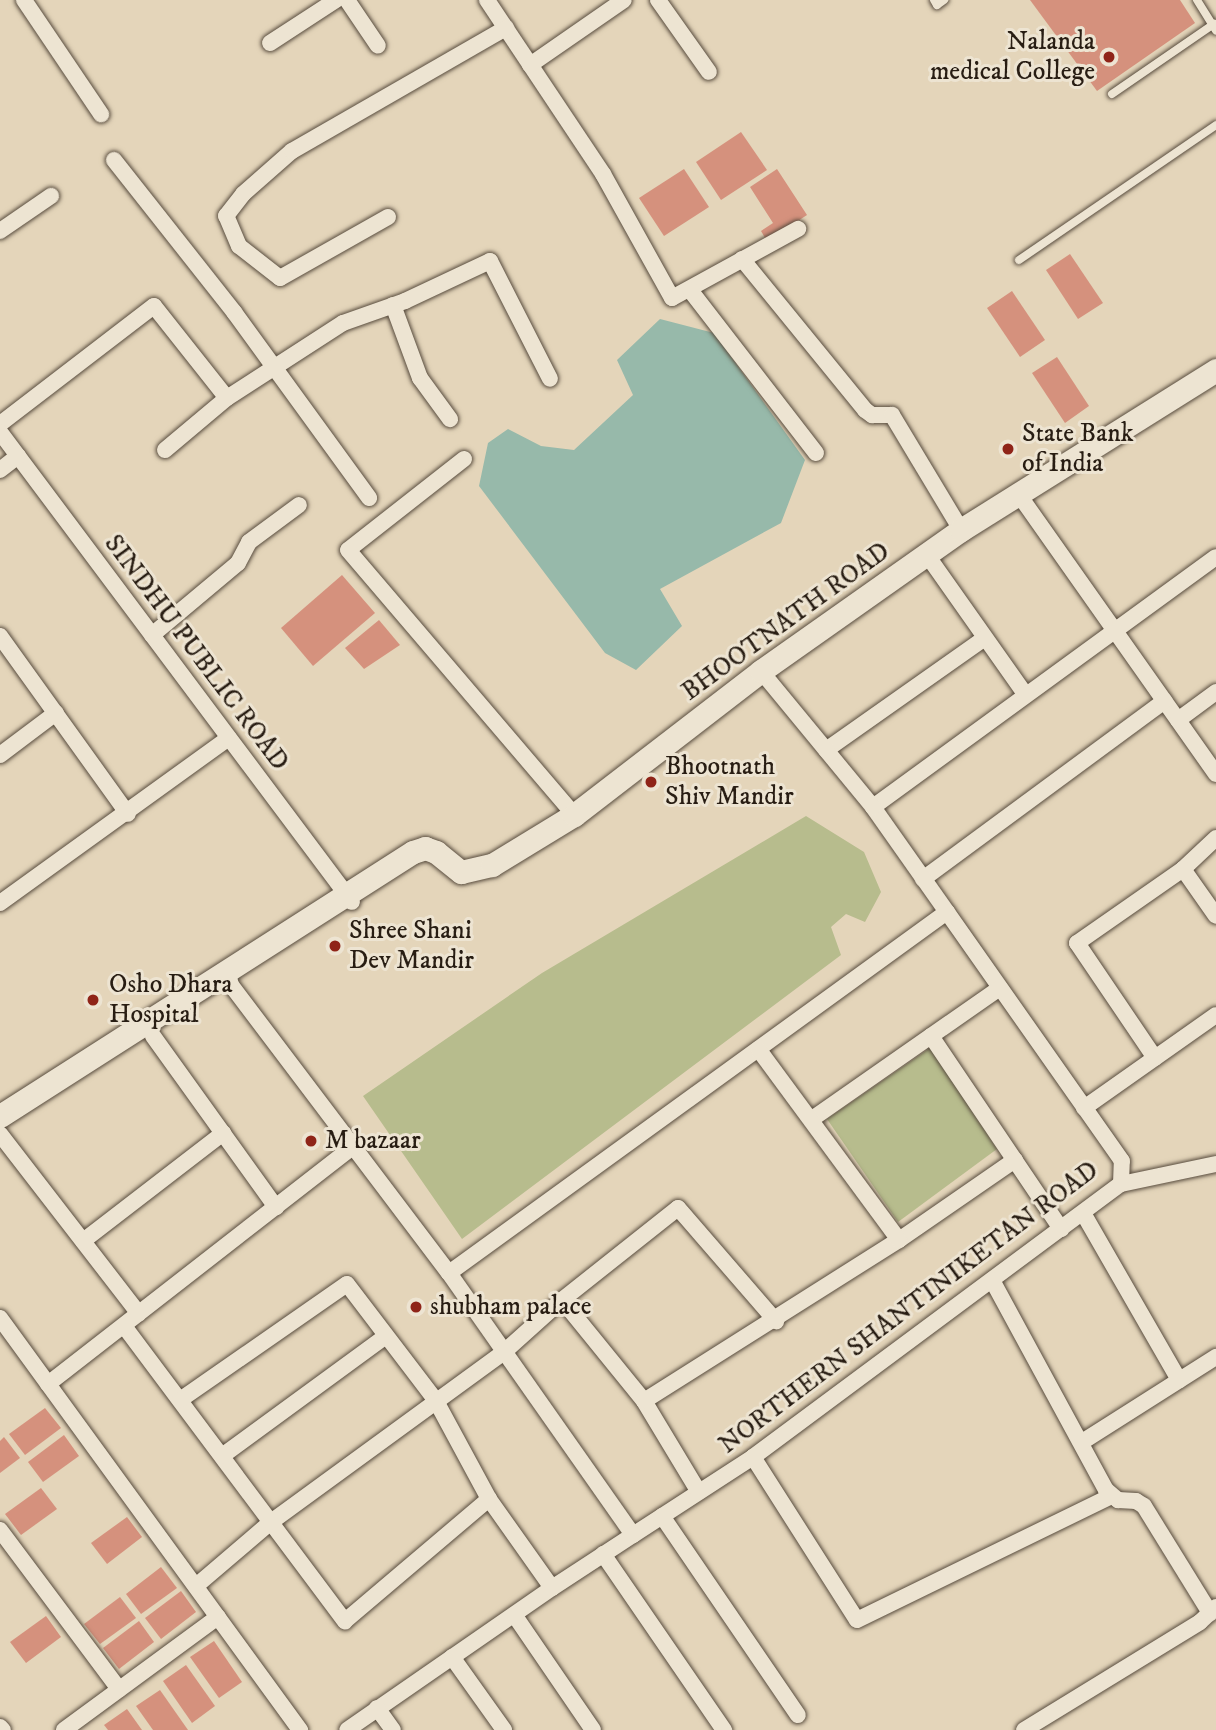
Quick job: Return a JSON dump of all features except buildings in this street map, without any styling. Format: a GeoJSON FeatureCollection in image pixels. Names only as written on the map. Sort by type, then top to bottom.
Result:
{"type":"FeatureCollection","features":[{"type":"Feature","properties":{"kind":"street"},"geometry":{"type":"LineString","coordinates":[[24,0],[101,114]]}},
{"type":"Feature","properties":{"kind":"street"},"geometry":{"type":"LineString","coordinates":[[270,43],[336,0]]}},
{"type":"Feature","properties":{"kind":"street"},"geometry":{"type":"LineString","coordinates":[[347,0],[378,46]]}},
{"type":"Feature","properties":{"kind":"street"},"geometry":{"type":"LineString","coordinates":[[487,0],[603,174],[672,298],[798,229]]}},
{"type":"Feature","properties":{"kind":"street"},"geometry":{"type":"LineString","coordinates":[[530,65],[624,0]]}},
{"type":"Feature","properties":{"kind":"street"},"geometry":{"type":"LineString","coordinates":[[658,0],[709,72]]}},
{"type":"Feature","properties":{"kind":"street"},"geometry":{"type":"LineString","coordinates":[[388,217],[280,278],[239,246],[226,216],[243,194],[292,151],[506,28]]}},
{"type":"Feature","properties":{"kind":"street"},"geometry":{"type":"LineString","coordinates":[[114,160],[274,367],[369,498]]}},
{"type":"Feature","properties":{"kind":"street"},"geometry":{"type":"LineString","coordinates":[[0,231],[51,196]]}},
{"type":"Feature","properties":{"kind":"street"},"geometry":{"type":"LineString","coordinates":[[742,259],[865,410],[872,415],[892,415],[961,530]]}},
{"type":"Feature","properties":{"kind":"street"},"geometry":{"type":"LineString","coordinates":[[165,450],[227,398],[343,323],[393,305],[490,261],[550,379]]}},
{"type":"Feature","properties":{"kind":"street"},"geometry":{"type":"LineString","coordinates":[[690,290],[816,453]]}},
{"type":"Feature","properties":{"kind":"street"},"geometry":{"type":"LineString","coordinates":[[393,305],[420,378],[450,419]]}},
{"type":"Feature","properties":{"kind":"street"},"geometry":{"type":"LineString","coordinates":[[0,424],[155,306],[227,398]]}},
{"type":"Feature","properties":{"kind":"street","name":"BHOOTNATH ROAD"},"geometry":{"type":"LineString","coordinates":[[0,1116],[229,978],[349,898],[391,866],[425,848],[461,872],[473,873],[574,815],[761,671],[961,530],[1017,492],[1213,378]]}},
{"type":"Feature","properties":{"kind":"street","name":"SINDHU PUBLIC ROAD"},"geometry":{"type":"LineString","coordinates":[[0,432],[349,898]]}},
{"type":"Feature","properties":{"kind":"street"},"geometry":{"type":"LineString","coordinates":[[0,470],[18,456]]}},
{"type":"Feature","properties":{"kind":"street"},"geometry":{"type":"LineString","coordinates":[[464,458],[348,550],[574,815]]}},
{"type":"Feature","properties":{"kind":"street"},"geometry":{"type":"LineString","coordinates":[[1017,492],[1216,774]]}},
{"type":"Feature","properties":{"kind":"street"},"geometry":{"type":"LineString","coordinates":[[152,635],[238,563],[249,541],[299,505]]}},
{"type":"Feature","properties":{"kind":"street"},"geometry":{"type":"LineString","coordinates":[[927,555],[1025,694]]}},
{"type":"Feature","properties":{"kind":"street"},"geometry":{"type":"LineString","coordinates":[[873,807],[1113,629],[1216,557]]}},
{"type":"Feature","properties":{"kind":"street"},"geometry":{"type":"LineString","coordinates":[[0,636],[128,814]]}},
{"type":"Feature","properties":{"kind":"street"},"geometry":{"type":"LineString","coordinates":[[826,750],[985,638]]}},
{"type":"Feature","properties":{"kind":"street","name":"NORTHERN SHANTINIKETAN ROAD"},"geometry":{"type":"LineString","coordinates":[[347,1730],[552,1588],[753,1457],[1121,1184],[1122,1161],[873,807],[761,671]]}},
{"type":"Feature","properties":{"kind":"street"},"geometry":{"type":"LineString","coordinates":[[1178,720],[1216,692]]}},
{"type":"Feature","properties":{"kind":"street"},"geometry":{"type":"LineString","coordinates":[[923,878],[1164,701]]}},
{"type":"Feature","properties":{"kind":"street"},"geometry":{"type":"LineString","coordinates":[[0,755],[55,713]]}},
{"type":"Feature","properties":{"kind":"street"},"geometry":{"type":"LineString","coordinates":[[0,903],[128,814],[229,738]]}},
{"type":"Feature","properties":{"kind":"street"},"geometry":{"type":"LineString","coordinates":[[1155,1058],[1077,943],[1183,869],[1216,838]]}},
{"type":"Feature","properties":{"kind":"street"},"geometry":{"type":"LineString","coordinates":[[1183,869],[1216,916]]}},
{"type":"Feature","properties":{"kind":"street"},"geometry":{"type":"LineString","coordinates":[[449,1273],[947,912]]}},
{"type":"Feature","properties":{"kind":"street"},"geometry":{"type":"LineString","coordinates":[[229,978],[351,1147],[449,1273],[633,1535]]}},
{"type":"Feature","properties":{"kind":"street","name":"BHOOTNATH ROAD"},"geometry":{"type":"LineString","coordinates":[[0,1133],[153,1036],[229,978]]}},
{"type":"Feature","properties":{"kind":"street"},"geometry":{"type":"LineString","coordinates":[[812,1119],[1000,988]]}},
{"type":"Feature","properties":{"kind":"street"},"geometry":{"type":"LineString","coordinates":[[1084,1108],[1216,1014]]}},
{"type":"Feature","properties":{"kind":"street"},"geometry":{"type":"LineString","coordinates":[[153,1036],[276,1206]]}},
{"type":"Feature","properties":{"kind":"street"},"geometry":{"type":"LineString","coordinates":[[931,1036],[1061,1229]]}},
{"type":"Feature","properties":{"kind":"street"},"geometry":{"type":"LineString","coordinates":[[758,1049],[812,1119],[898,1240]]}},
{"type":"Feature","properties":{"kind":"street"},"geometry":{"type":"LineString","coordinates":[[0,1133],[139,1314]]}},
{"type":"Feature","properties":{"kind":"street"},"geometry":{"type":"LineString","coordinates":[[83,1241],[223,1133]]}},
{"type":"Feature","properties":{"kind":"street"},"geometry":{"type":"LineString","coordinates":[[48,1384],[351,1147]]}},
{"type":"Feature","properties":{"kind":"street"},"geometry":{"type":"LineString","coordinates":[[644,1401],[776,1321],[1015,1160]]}},
{"type":"Feature","properties":{"kind":"street"},"geometry":{"type":"LineString","coordinates":[[1121,1184],[1216,1164]]}},
{"type":"Feature","properties":{"kind":"street"},"geometry":{"type":"LineString","coordinates":[[195,1586],[271,1522],[504,1352],[562,1300],[678,1208],[776,1321]]}},
{"type":"Feature","properties":{"kind":"street"},"geometry":{"type":"LineString","coordinates":[[1083,1213],[1180,1380]]}},
{"type":"Feature","properties":{"kind":"street"},"geometry":{"type":"LineString","coordinates":[[992,1280],[1111,1496]]}},
{"type":"Feature","properties":{"kind":"street"},"geometry":{"type":"LineString","coordinates":[[180,1400],[347,1284],[436,1401],[489,1499],[552,1588]]}},
{"type":"Feature","properties":{"kind":"street"},"geometry":{"type":"LineString","coordinates":[[562,1300],[644,1401],[699,1492]]}},
{"type":"Feature","properties":{"kind":"street"},"geometry":{"type":"LineString","coordinates":[[0,1318],[300,1730]]}},
{"type":"Feature","properties":{"kind":"street"},"geometry":{"type":"LineString","coordinates":[[124,1326],[345,1621],[489,1499]]}},
{"type":"Feature","properties":{"kind":"street"},"geometry":{"type":"LineString","coordinates":[[222,1456],[386,1336]]}},
{"type":"Feature","properties":{"kind":"street"},"geometry":{"type":"LineString","coordinates":[[1082,1442],[1216,1357]]}},
{"type":"Feature","properties":{"kind":"street"},"geometry":{"type":"LineString","coordinates":[[753,1457],[858,1620],[1111,1496],[1144,1506],[1213,1610],[1052,1723],[1024,1730]]}},
{"type":"Feature","properties":{"kind":"street"},"geometry":{"type":"LineString","coordinates":[[662,1516],[798,1715]]}},
{"type":"Feature","properties":{"kind":"street"},"geometry":{"type":"LineString","coordinates":[[0,1530],[119,1689]]}},
{"type":"Feature","properties":{"kind":"street"},"geometry":{"type":"LineString","coordinates":[[603,1554],[724,1730]]}},
{"type":"Feature","properties":{"kind":"street"},"geometry":{"type":"LineString","coordinates":[[515,1616],[593,1730]]}},
{"type":"Feature","properties":{"kind":"street"},"geometry":{"type":"LineString","coordinates":[[64,1730],[218,1617]]}},
{"type":"Feature","properties":{"kind":"street"},"geometry":{"type":"LineString","coordinates":[[452,1657],[504,1730]]}},
{"type":"Feature","properties":{"kind":"street"},"geometry":{"type":"LineString","coordinates":[[377,1708],[393,1730]]}},
{"type":"Feature","properties":{"kind":"lane"},"geometry":{"type":"LineString","coordinates":[[934,0],[937,5],[944,0]]}},
{"type":"Feature","properties":{"kind":"lane"},"geometry":{"type":"LineString","coordinates":[[1112,94],[1215,27],[1197,0]]}},
{"type":"Feature","properties":{"kind":"lane"},"geometry":{"type":"LineString","coordinates":[[1019,260],[1216,125]]}},
{"type":"Feature","properties":{"kind":"green space"},"geometry":{"type":"Polygon","coordinates":[[[806,816],[864,852],[881,892],[865,922],[846,914],[831,927],[841,955],[462,1239],[363,1096],[542,973],[806,816]]]}},
{"type":"Feature","properties":{"kind":"green space"},"geometry":{"type":"Polygon","coordinates":[[[930,1048],[997,1149],[898,1222],[827,1119],[930,1048]]]}},
{"type":"Feature","properties":{"kind":"shaded area"},"geometry":{"type":"Polygon","coordinates":[[[660,319],[714,333],[805,460],[781,523],[660,589],[682,626],[636,670],[605,653],[479,486],[488,443],[508,429],[541,446],[574,450],[633,395],[617,360],[660,319]]]}},
{"type":"Feature","properties":{"kind":"place","name":"Nalanda medical College"},"geometry":{"type":"Point","coordinates":[1109,57]}},
{"type":"Feature","properties":{"kind":"place","name":"State Bank of India"},"geometry":{"type":"Point","coordinates":[1008,449]}},
{"type":"Feature","properties":{"kind":"place","name":"Bhootnath Shiv Mandir"},"geometry":{"type":"Point","coordinates":[651,782]}},
{"type":"Feature","properties":{"kind":"place","name":"Shree Shani Dev Mandir"},"geometry":{"type":"Point","coordinates":[335,946]}},
{"type":"Feature","properties":{"kind":"place","name":"Osho Dhara Hospital"},"geometry":{"type":"Point","coordinates":[93,1000]}},
{"type":"Feature","properties":{"kind":"place","name":"M bazaar"},"geometry":{"type":"Point","coordinates":[311,1141]}},
{"type":"Feature","properties":{"kind":"place","name":"shubham palace"},"geometry":{"type":"Point","coordinates":[416,1307]}}]}
